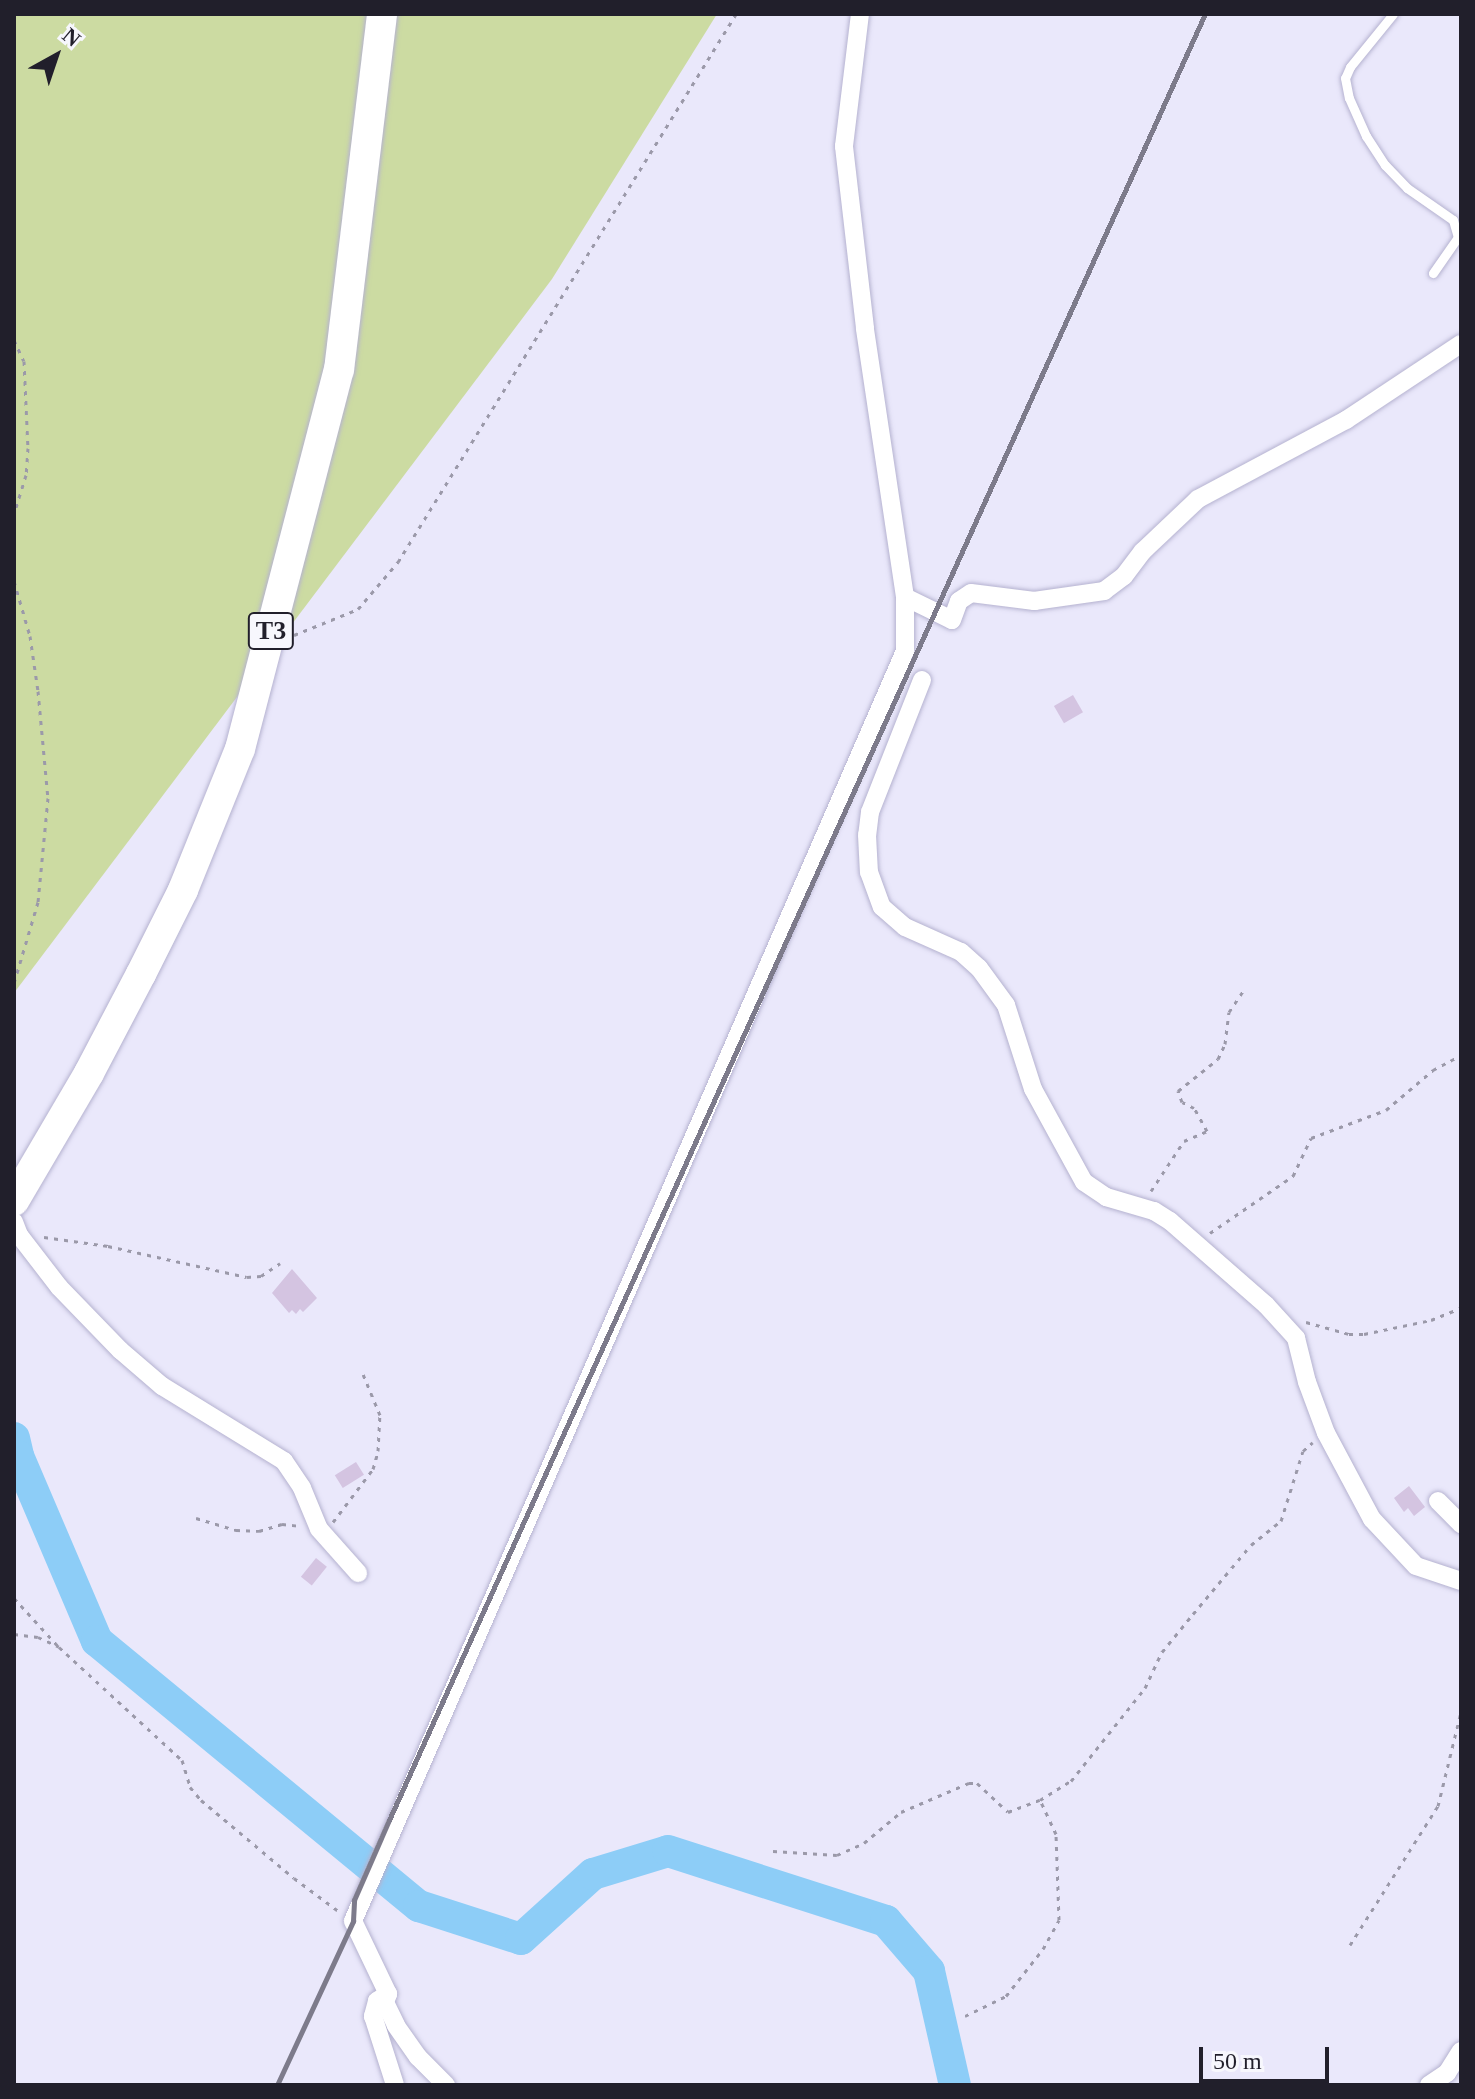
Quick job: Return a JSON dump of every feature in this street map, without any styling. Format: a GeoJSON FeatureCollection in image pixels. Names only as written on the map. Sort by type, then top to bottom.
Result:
{"type":"FeatureCollection","features":[{"type":"Feature","properties":{"kind":"highway","name":"T3"},"geometry":{"type":"LineString","coordinates":[[14,1201],[89,1073],[183,890],[240,749],[339,370],[382,14]]}},
{"type":"Feature","properties":{"kind":"street"},"geometry":{"type":"LineString","coordinates":[[446,2085],[418,2057],[396,2025],[385,2002],[388,1994],[353,1921],[905,651],[905,597],[865,328],[844,146],[860,14]]}},
{"type":"Feature","properties":{"kind":"street"},"geometry":{"type":"LineString","coordinates":[[905,597],[952,620],[959,601],[971,593],[1034,601],[1104,591],[1124,576],[1143,551],[1198,499],[1346,420],[1461,344]]}},
{"type":"Feature","properties":{"kind":"street"},"geometry":{"type":"LineString","coordinates":[[922,680],[870,812],[867,852],[874,893],[882,907],[905,927],[961,952],[988,978],[1006,1005],[1033,1089],[1075,1170],[1095,1190],[1162,1216],[1196,1240],[1206,1253],[1281,1321],[1296,1338],[1303,1354],[1307,1382],[1326,1433],[1363,1506],[1385,1536],[1416,1566],[1461,1581]]}},
{"type":"Feature","properties":{"kind":"street"},"geometry":{"type":"LineString","coordinates":[[16,1228],[59,1287],[130,1359],[162,1386],[284,1461],[302,1488],[321,1531],[358,1573]]}},
{"type":"Feature","properties":{"kind":"street"},"geometry":{"type":"LineString","coordinates":[[1438,1501],[1461,1524]]}},
{"type":"Feature","properties":{"kind":"street"},"geometry":{"type":"LineString","coordinates":[[388,1994],[377,2001],[373,2016],[395,2085]]}},
{"type":"Feature","properties":{"kind":"street"},"geometry":{"type":"LineString","coordinates":[[1429,2085],[1447,2073],[1461,2051]]}},
{"type":"Feature","properties":{"kind":"lane"},"geometry":{"type":"LineString","coordinates":[[1393,14],[1350,67],[1345,78],[1349,98],[1385,165],[1407,188],[1453,220],[1458,237],[1433,273]]}},
{"type":"Feature","properties":{"kind":"path"},"geometry":{"type":"LineString","coordinates":[[268,644],[339,620],[358,609],[377,590],[736,14]]}},
{"type":"Feature","properties":{"kind":"path"},"geometry":{"type":"LineString","coordinates":[[14,340],[24,361],[28,448],[26,475],[14,514]]}},
{"type":"Feature","properties":{"kind":"path"},"geometry":{"type":"LineString","coordinates":[[14,581],[30,636],[48,798],[38,902],[14,983]]}},
{"type":"Feature","properties":{"kind":"path"},"geometry":{"type":"LineString","coordinates":[[1138,1207],[1184,1141],[1207,1131],[1194,1108],[1182,1102],[1178,1091],[1218,1059],[1225,1044],[1229,1012],[1243,991]]}},
{"type":"Feature","properties":{"kind":"path"},"geometry":{"type":"LineString","coordinates":[[1196,1240],[1293,1176],[1311,1138],[1386,1110],[1439,1066],[1461,1055]]}},
{"type":"Feature","properties":{"kind":"path"},"geometry":{"type":"LineString","coordinates":[[16,1228],[247,1277],[261,1276],[280,1263]]}},
{"type":"Feature","properties":{"kind":"path"},"geometry":{"type":"LineString","coordinates":[[1281,1321],[1364,1334],[1431,1320],[1461,1308]]}},
{"type":"Feature","properties":{"kind":"path"},"geometry":{"type":"LineString","coordinates":[[196,1518],[236,1530],[259,1531],[282,1524],[321,1531],[349,1505],[373,1469],[378,1451],[380,1415],[363,1374]]}},
{"type":"Feature","properties":{"kind":"path"},"geometry":{"type":"LineString","coordinates":[[773,1851],[837,1855],[864,1843],[901,1812],[935,1795],[974,1782],[1008,1812],[1040,1800],[1082,1770],[1145,1688],[1162,1652],[1251,1545],[1281,1521],[1303,1451],[1326,1433]]}},
{"type":"Feature","properties":{"kind":"path"},"geometry":{"type":"LineString","coordinates":[[14,1598],[59,1647],[182,1760],[190,1787],[201,1800],[294,1878],[353,1921]]}},
{"type":"Feature","properties":{"kind":"path"},"geometry":{"type":"LineString","coordinates":[[14,1634],[38,1637],[59,1647]]}},
{"type":"Feature","properties":{"kind":"path"},"geometry":{"type":"LineString","coordinates":[[1350,1945],[1438,1806],[1461,1712]]}},
{"type":"Feature","properties":{"kind":"path"},"geometry":{"type":"LineString","coordinates":[[965,2016],[1006,1996],[1043,1949],[1059,1920],[1056,1834],[1040,1800]]}},
{"type":"Feature","properties":{"kind":"green space"},"geometry":{"type":"Polygon","coordinates":[[[14,14],[717,14],[552,279],[14,993],[14,14]]]}},
{"type":"Feature","properties":{"kind":"building"},"geometry":{"type":"Polygon","coordinates":[[[1073,695],[1083,712],[1064,723],[1054,706],[1073,695]]]}},
{"type":"Feature","properties":{"kind":"building"},"geometry":{"type":"Polygon","coordinates":[[[292,1269],[317,1298],[303,1312],[300,1309],[296,1314],[292,1310],[289,1313],[272,1293],[292,1269]]]}},
{"type":"Feature","properties":{"kind":"building"},"geometry":{"type":"Polygon","coordinates":[[[356,1462],[364,1475],[343,1488],[335,1475],[356,1462]]]}},
{"type":"Feature","properties":{"kind":"building"},"geometry":{"type":"Polygon","coordinates":[[[1409,1486],[1425,1507],[1414,1516],[1408,1508],[1404,1512],[1394,1498],[1409,1486]]]}},
{"type":"Feature","properties":{"kind":"building"},"geometry":{"type":"Polygon","coordinates":[[[316,1558],[327,1567],[312,1585],[301,1577],[316,1558]]]}},
{"type":"Feature","properties":{"kind":"waterway"},"geometry":{"type":"LineString","coordinates":[[14,1438],[18,1456],[97,1641],[419,1906],[521,1939],[593,1874],[668,1851],[886,1921],[929,1971],[955,2085]]}},
{"type":"Feature","properties":{"kind":"railway"},"geometry":{"type":"LineString","coordinates":[[277,2085],[353,1921],[354,1900],[389,1820],[1205,14]]}}]}
